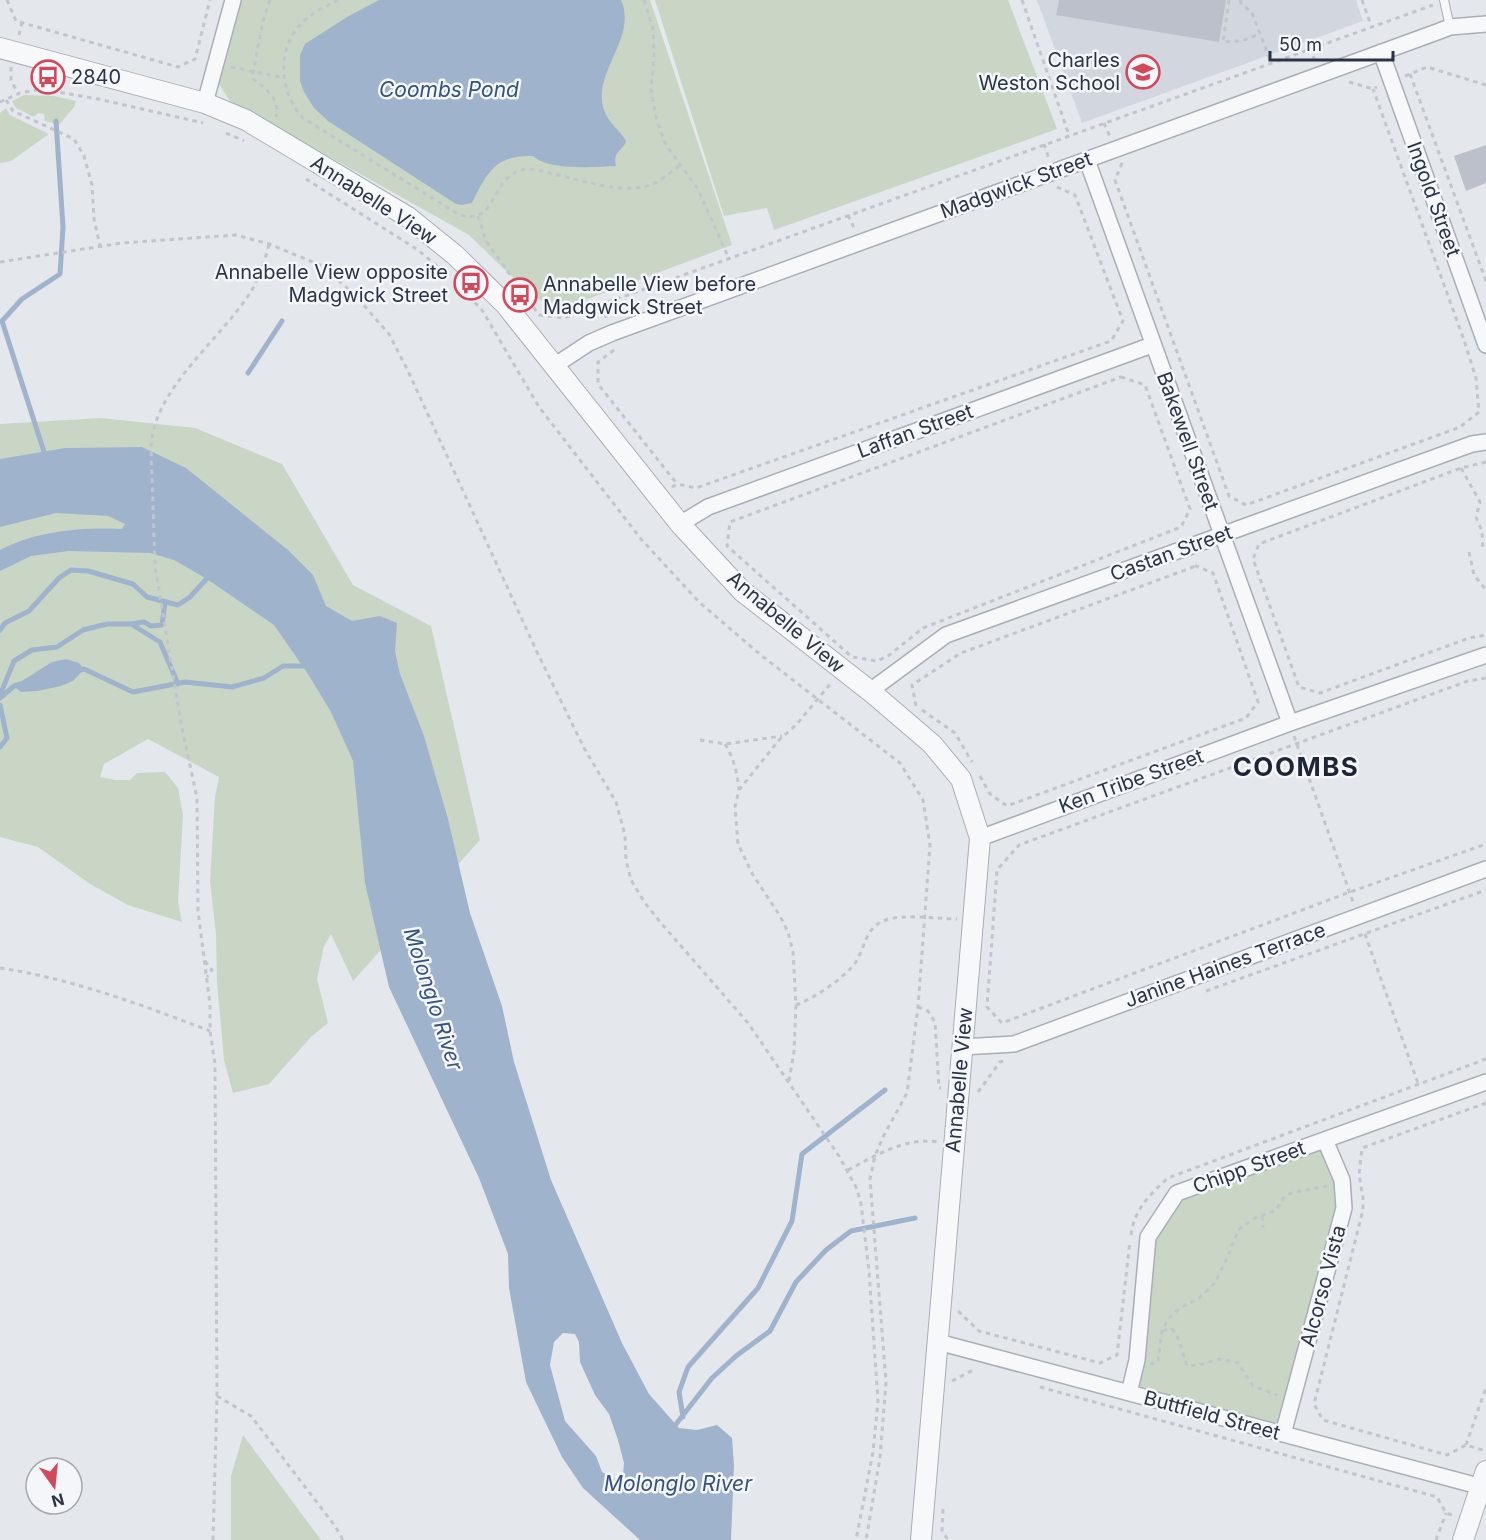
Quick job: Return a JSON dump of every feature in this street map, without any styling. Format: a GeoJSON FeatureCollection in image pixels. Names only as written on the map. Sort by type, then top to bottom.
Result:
{"type":"FeatureCollection","features":[{"type":"Feature","properties":{"kind":"street"},"geometry":{"type":"LineString","coordinates":[[205,103],[233,0]]}},
{"type":"Feature","properties":{"kind":"street","name":"Madgwick Street"},"geometry":{"type":"LineString","coordinates":[[554,366],[589,343],[612,333],[1450,27],[1486,24]]}},
{"type":"Feature","properties":{"kind":"street","name":"Annabelle View"},"geometry":{"type":"LineString","coordinates":[[0,48],[205,103],[254,124],[408,218],[455,255],[504,304],[680,524],[742,591],[847,663],[870,692],[932,744],[961,779],[980,838],[921,1540]]}},
{"type":"Feature","properties":{"kind":"street","name":"Ingold Street"},"geometry":{"type":"LineString","coordinates":[[1381,52],[1486,345]]}},
{"type":"Feature","properties":{"kind":"street","name":"Bakewell Street"},"geometry":{"type":"LineString","coordinates":[[1087,160],[1290,723]]}},
{"type":"Feature","properties":{"kind":"street","name":"Laffan Street"},"geometry":{"type":"LineString","coordinates":[[680,524],[708,507],[1152,345]]}},
{"type":"Feature","properties":{"kind":"street","name":"Castan Street"},"geometry":{"type":"LineString","coordinates":[[870,692],[946,635],[1472,444],[1486,442]]}},
{"type":"Feature","properties":{"kind":"street","name":"Ken Tribe Street"},"geometry":{"type":"LineString","coordinates":[[980,838],[1290,723],[1486,655]]}},
{"type":"Feature","properties":{"kind":"street","name":"Janine Haines Terrace"},"geometry":{"type":"LineString","coordinates":[[962,1047],[1014,1044],[1486,869]]}},
{"type":"Feature","properties":{"kind":"street","name":"Chipp Street"},"geometry":{"type":"LineString","coordinates":[[1129,1393],[1137,1360],[1148,1237],[1177,1193],[1486,1082]]}},
{"type":"Feature","properties":{"kind":"street","name":"Alcorso Vista"},"geometry":{"type":"LineString","coordinates":[[1283,1434],[1344,1208],[1342,1180],[1325,1140]]}},
{"type":"Feature","properties":{"kind":"street","name":"Buttfield Street"},"geometry":{"type":"LineString","coordinates":[[938,1342],[1283,1434],[1484,1482]]}},
{"type":"Feature","properties":{"kind":"street"},"geometry":{"type":"LineString","coordinates":[[1463,1540],[1484,1482]]}},
{"type":"Feature","properties":{"kind":"lane"},"geometry":{"type":"LineString","coordinates":[[1444,0],[1450,27]]}},
{"type":"Feature","properties":{"kind":"path"},"geometry":{"type":"LineString","coordinates":[[7,0],[16,21],[178,67],[195,59],[210,0]]}},
{"type":"Feature","properties":{"kind":"path"},"geometry":{"type":"LineString","coordinates":[[270,0],[263,21],[252,78],[274,96],[276,119]]}},
{"type":"Feature","properties":{"kind":"path"},"geometry":{"type":"LineString","coordinates":[[338,0],[313,14],[297,28],[291,37],[285,54],[284,78],[292,105],[303,118],[458,214],[468,217],[482,215],[506,178],[520,170],[536,170],[633,189],[651,185],[680,165]]}},
{"type":"Feature","properties":{"kind":"path"},"geometry":{"type":"LineString","coordinates":[[644,0],[653,29],[654,55],[651,89],[657,122],[666,145],[706,204],[729,259]]}},
{"type":"Feature","properties":{"kind":"path"},"geometry":{"type":"LineString","coordinates":[[1022,0],[1070,135]]}},
{"type":"Feature","properties":{"kind":"path"},"geometry":{"type":"LineString","coordinates":[[1229,0],[1223,42],[1241,41],[1260,34]]}},
{"type":"Feature","properties":{"kind":"path"},"geometry":{"type":"LineString","coordinates":[[1240,0],[1252,13],[1271,62]]}},
{"type":"Feature","properties":{"kind":"path"},"geometry":{"type":"LineString","coordinates":[[1362,0],[1371,25]]}},
{"type":"Feature","properties":{"kind":"path"},"geometry":{"type":"LineString","coordinates":[[478,216],[486,241],[539,315],[564,318],[1420,7]]}},
{"type":"Feature","properties":{"kind":"path"},"geometry":{"type":"LineString","coordinates":[[1486,85],[1427,67],[1410,74],[1486,281]]}},
{"type":"Feature","properties":{"kind":"path"},"geometry":{"type":"LineString","coordinates":[[37,90],[41,71]]}},
{"type":"Feature","properties":{"kind":"path"},"geometry":{"type":"LineString","coordinates":[[253,72],[284,78]]}},
{"type":"Feature","properties":{"kind":"path"},"geometry":{"type":"LineString","coordinates":[[1373,89],[1467,350],[1476,378],[1479,412]]}},
{"type":"Feature","properties":{"kind":"path"},"geometry":{"type":"LineString","coordinates":[[0,102],[20,93],[37,90],[98,99],[207,124]]}},
{"type":"Feature","properties":{"kind":"path"},"geometry":{"type":"LineString","coordinates":[[6,100],[13,111],[74,139],[84,156],[92,185],[94,219],[100,246]]}},
{"type":"Feature","properties":{"kind":"path"},"geometry":{"type":"LineString","coordinates":[[218,129],[249,144]]}},
{"type":"Feature","properties":{"kind":"path"},"geometry":{"type":"LineString","coordinates":[[299,174],[417,250],[448,276],[482,310],[538,407],[641,539],[699,602],[762,656],[900,763],[923,800],[930,846],[918,1007],[907,1093],[875,1156],[870,1179],[869,1193],[886,1382],[880,1458],[866,1540]]}},
{"type":"Feature","properties":{"kind":"path"},"geometry":{"type":"LineString","coordinates":[[1115,180],[1230,496],[1246,505],[1460,427],[1479,412],[1486,412]]}},
{"type":"Feature","properties":{"kind":"path"},"geometry":{"type":"LineString","coordinates":[[618,348],[598,362],[598,384],[677,484],[696,489],[1111,341],[1123,321],[1075,195],[1058,187],[1047,190]]}},
{"type":"Feature","properties":{"kind":"path"},"geometry":{"type":"LineString","coordinates":[[0,262],[100,246],[236,235],[269,244],[320,265],[353,293],[389,334],[542,663],[584,748],[616,802],[625,835],[626,860],[631,880],[661,923],[748,1023],[848,1170],[857,1189],[861,1204],[878,1374],[878,1401],[873,1452],[856,1540]]}},
{"type":"Feature","properties":{"kind":"path"},"geometry":{"type":"LineString","coordinates":[[213,1540],[217,1396],[215,1064],[198,911],[198,798],[181,723],[155,566],[151,446],[158,413],[180,379],[252,291],[263,267],[269,244]]}},
{"type":"Feature","properties":{"kind":"path"},"geometry":{"type":"LineString","coordinates":[[739,790],[784,736],[819,699],[847,663],[877,661],[888,656],[923,628],[1180,527],[1190,509],[1145,385],[1121,377],[730,522],[727,546],[847,663]]}},
{"type":"Feature","properties":{"kind":"path"},"geometry":{"type":"LineString","coordinates":[[1486,462],[1461,468],[1259,544],[1253,559],[1299,687],[1320,693],[1469,638],[1486,635]]}},
{"type":"Feature","properties":{"kind":"path"},"geometry":{"type":"LineString","coordinates":[[1461,468],[1480,502],[1476,517],[1482,531],[1483,551]]}},
{"type":"Feature","properties":{"kind":"path"},"geometry":{"type":"LineString","coordinates":[[1469,552],[1474,575],[1486,590]]}},
{"type":"Feature","properties":{"kind":"path"},"geometry":{"type":"LineString","coordinates":[[973,764],[955,733],[915,706],[912,685],[961,653],[1196,566],[1214,573],[1258,702],[1246,718],[1007,806],[990,794],[979,774]]}},
{"type":"Feature","properties":{"kind":"path"},"geometry":{"type":"LineString","coordinates":[[1486,678],[1468,681],[1019,845],[997,870],[987,1007],[1002,1023],[1350,892],[1486,844]]}},
{"type":"Feature","properties":{"kind":"path"},"geometry":{"type":"LineString","coordinates":[[700,740],[725,744],[784,736]]}},
{"type":"Feature","properties":{"kind":"path"},"geometry":{"type":"LineString","coordinates":[[725,744],[733,757],[737,770],[739,790],[735,807],[738,844],[753,876],[780,916],[788,932],[793,952],[796,1005],[794,1052],[789,1082]]}},
{"type":"Feature","properties":{"kind":"path"},"geometry":{"type":"LineString","coordinates":[[1200,994],[1486,890]]}},
{"type":"Feature","properties":{"kind":"path"},"geometry":{"type":"LineString","coordinates":[[796,1005],[819,993],[852,966],[865,938],[876,925],[896,918],[926,918]]}},
{"type":"Feature","properties":{"kind":"path"},"geometry":{"type":"LineString","coordinates":[[204,960],[212,970],[206,979]]}},
{"type":"Feature","properties":{"kind":"path"},"geometry":{"type":"LineString","coordinates":[[0,968],[124,998],[210,1031]]}},
{"type":"Feature","properties":{"kind":"path"},"geometry":{"type":"LineString","coordinates":[[918,1007],[928,1011],[935,1022],[939,1088]]}},
{"type":"Feature","properties":{"kind":"path"},"geometry":{"type":"LineString","coordinates":[[977,1101],[978,1091],[1000,1062],[1012,1059]]}},
{"type":"Feature","properties":{"kind":"path"},"geometry":{"type":"LineString","coordinates":[[1117,1355],[1132,1226],[1144,1200],[1168,1178],[1486,1059]]}},
{"type":"Feature","properties":{"kind":"path"},"geometry":{"type":"LineString","coordinates":[[1486,1102],[1362,1148],[1359,1174],[1363,1210],[1314,1404],[1323,1420],[1447,1455],[1466,1445],[1486,1450]]}},
{"type":"Feature","properties":{"kind":"path"},"geometry":{"type":"LineString","coordinates":[[848,1170],[898,1146],[926,1140],[954,1144]]}},
{"type":"Feature","properties":{"kind":"path"},"geometry":{"type":"LineString","coordinates":[[958,1311],[979,1331],[1100,1363],[1117,1355],[1150,1364],[1158,1362],[1162,1331],[1168,1319],[1180,1308],[1198,1299],[1215,1283],[1238,1230],[1255,1218],[1276,1209],[1285,1196],[1324,1187]]}},
{"type":"Feature","properties":{"kind":"path"},"geometry":{"type":"LineString","coordinates":[[1262,1216],[1263,1228]]}},
{"type":"Feature","properties":{"kind":"path"},"geometry":{"type":"LineString","coordinates":[[1162,1331],[1171,1328],[1179,1337],[1187,1366],[1219,1359],[1238,1363],[1253,1386],[1280,1396],[1293,1398]]}},
{"type":"Feature","properties":{"kind":"path"},"geometry":{"type":"LineString","coordinates":[[951,1382],[973,1369],[984,1372]]}},
{"type":"Feature","properties":{"kind":"path"},"geometry":{"type":"LineString","coordinates":[[1040,1387],[1437,1497],[1446,1513],[1436,1540]]}},
{"type":"Feature","properties":{"kind":"path"},"geometry":{"type":"LineString","coordinates":[[1466,1445],[1486,1387]]}},
{"type":"Feature","properties":{"kind":"path"},"geometry":{"type":"LineString","coordinates":[[217,1396],[251,1416],[335,1526],[343,1540]]}},
{"type":"Feature","properties":{"kind":"path"},"geometry":{"type":"LineString","coordinates":[[943,1507],[942,1530],[948,1540]]}},
{"type":"Feature","properties":{"kind":"shaded area","name":"Charles Weston School"},"geometry":{"type":"Polygon","coordinates":[[[1037,0],[1356,0],[1363,21],[1082,123],[1037,0]]]}},
{"type":"Feature","properties":{"kind":"green space"},"geometry":{"type":"Polygon","coordinates":[[[241,0],[650,0],[732,245],[566,307],[550,306],[529,293],[469,235],[230,101],[219,84],[241,0]]]}},
{"type":"Feature","properties":{"kind":"green space"},"geometry":{"type":"Polygon","coordinates":[[[655,0],[1008,0],[1057,129],[774,230],[767,208],[724,216],[655,0]]]}},
{"type":"Feature","properties":{"kind":"green space"},"geometry":{"type":"Polygon","coordinates":[[[24,95],[54,96],[76,101],[74,107],[59,125],[45,121],[44,114],[38,113],[34,117],[16,108],[12,101],[24,95]]]}},
{"type":"Feature","properties":{"kind":"green space"},"geometry":{"type":"Polygon","coordinates":[[[6,108],[10,115],[49,134],[11,161],[0,163],[0,113],[6,108]]]}},
{"type":"Feature","properties":{"kind":"green space"},"geometry":{"type":"Polygon","coordinates":[[[101,418],[195,428],[282,464],[353,585],[431,626],[480,840],[353,981],[331,934],[324,946],[317,979],[328,1023],[311,1037],[269,1084],[233,1093],[224,1060],[217,982],[216,934],[210,882],[215,797],[219,777],[148,739],[104,764],[100,777],[130,780],[137,773],[165,772],[178,788],[183,815],[178,902],[182,922],[128,905],[90,884],[38,847],[0,837],[0,424],[101,418]]]}},
{"type":"Feature","properties":{"kind":"green space"},"geometry":{"type":"Polygon","coordinates":[[[1325,1140],[1344,1208],[1283,1434],[1129,1393],[1148,1237],[1177,1193],[1325,1140]]]}},
{"type":"Feature","properties":{"kind":"green space"},"geometry":{"type":"Polygon","coordinates":[[[243,1435],[321,1540],[231,1540],[231,1476],[243,1435]]]}},
{"type":"Feature","properties":{"kind":"water","name":"Coombs Pond"},"geometry":{"type":"Polygon","coordinates":[[[379,0],[621,0],[625,14],[624,28],[608,69],[602,96],[606,115],[626,141],[615,157],[616,166],[560,166],[540,161],[533,156],[510,159],[494,168],[472,203],[462,205],[456,204],[328,121],[314,108],[304,92],[300,81],[300,55],[305,44],[379,0]]]}},
{"type":"Feature","properties":{"kind":"water","name":"Molonglo River"},"geometry":{"type":"Polygon","coordinates":[[[142,447],[186,468],[288,550],[313,575],[326,606],[352,621],[380,616],[397,623],[395,651],[400,674],[424,736],[448,819],[470,913],[502,1006],[514,1062],[551,1180],[622,1343],[649,1394],[679,1428],[697,1430],[717,1425],[732,1438],[734,1466],[731,1540],[640,1540],[583,1488],[562,1457],[526,1382],[509,1288],[508,1254],[479,1178],[389,987],[365,883],[353,761],[331,712],[274,625],[207,579],[174,560],[150,553],[69,551],[31,556],[0,571],[0,550],[29,538],[44,534],[91,529],[122,529],[125,524],[108,516],[56,513],[0,527],[0,459],[65,448],[142,447]],[[563,1333],[554,1342],[550,1365],[565,1421],[596,1456],[602,1472],[617,1480],[623,1475],[624,1463],[618,1440],[609,1414],[595,1395],[580,1362],[579,1342],[575,1334],[563,1333]]]}},
{"type":"Feature","properties":{"kind":"water"},"geometry":{"type":"Polygon","coordinates":[[[66,659],[79,663],[84,669],[73,681],[38,691],[21,692],[14,686],[52,662],[66,659]]]}},
{"type":"Feature","properties":{"kind":"building"},"geometry":{"type":"Polygon","coordinates":[[[1059,0],[1226,0],[1219,42],[1056,15],[1059,0]]]}},
{"type":"Feature","properties":{"kind":"building"},"geometry":{"type":"Polygon","coordinates":[[[1486,145],[1486,183],[1466,191],[1454,156],[1486,145]]]}},
{"type":"Feature","properties":{"kind":"waterway"},"geometry":{"type":"LineString","coordinates":[[46,458],[2,321],[22,299],[60,274],[63,227],[56,121]]}},
{"type":"Feature","properties":{"kind":"waterway"},"geometry":{"type":"LineString","coordinates":[[248,373],[282,321]]}},
{"type":"Feature","properties":{"kind":"waterway"},"geometry":{"type":"LineString","coordinates":[[0,630],[5,623],[29,611],[59,578],[71,570],[88,571],[133,584],[147,597],[178,605],[190,597],[210,575]]}},
{"type":"Feature","properties":{"kind":"waterway"},"geometry":{"type":"LineString","coordinates":[[131,624],[144,622],[151,626],[162,625],[165,602]]}},
{"type":"Feature","properties":{"kind":"waterway"},"geometry":{"type":"LineString","coordinates":[[0,695],[14,661],[32,650],[57,647],[83,630],[107,624],[131,624],[160,642],[178,684]]}},
{"type":"Feature","properties":{"kind":"waterway"},"geometry":{"type":"LineString","coordinates":[[80,670],[84,669],[133,692],[185,682],[232,687],[264,678],[283,666],[308,666]]}},
{"type":"Feature","properties":{"kind":"waterway"},"geometry":{"type":"LineString","coordinates":[[0,698],[14,686],[21,684]]}},
{"type":"Feature","properties":{"kind":"waterway"},"geometry":{"type":"LineString","coordinates":[[0,705],[7,738],[0,747]]}},
{"type":"Feature","properties":{"kind":"waterway"},"geometry":{"type":"LineString","coordinates":[[683,1417],[679,1392],[688,1367],[758,1288],[792,1221],[802,1154],[885,1090]]}},
{"type":"Feature","properties":{"kind":"waterway"},"geometry":{"type":"LineString","coordinates":[[673,1428],[712,1378],[736,1356],[770,1331],[796,1282],[826,1250],[851,1231],[915,1218]]}},
{"type":"Feature","properties":{"kind":"place","name":"Charles Weston School"},"geometry":{"type":"Point","coordinates":[1143,72]}},
{"type":"Feature","properties":{"kind":"place","name":"2840"},"geometry":{"type":"Point","coordinates":[48,77]}},
{"type":"Feature","properties":{"kind":"place","name":"Annabelle View opposite Madgwick Street"},"geometry":{"type":"Point","coordinates":[471,283]}},
{"type":"Feature","properties":{"kind":"place","name":"Annabelle View before Madgwick Street"},"geometry":{"type":"Point","coordinates":[520,295]}},
{"type":"Feature","properties":{"kind":"district","name":"COOMBS"},"geometry":{"type":"Point","coordinates":[1296,767]}}]}
